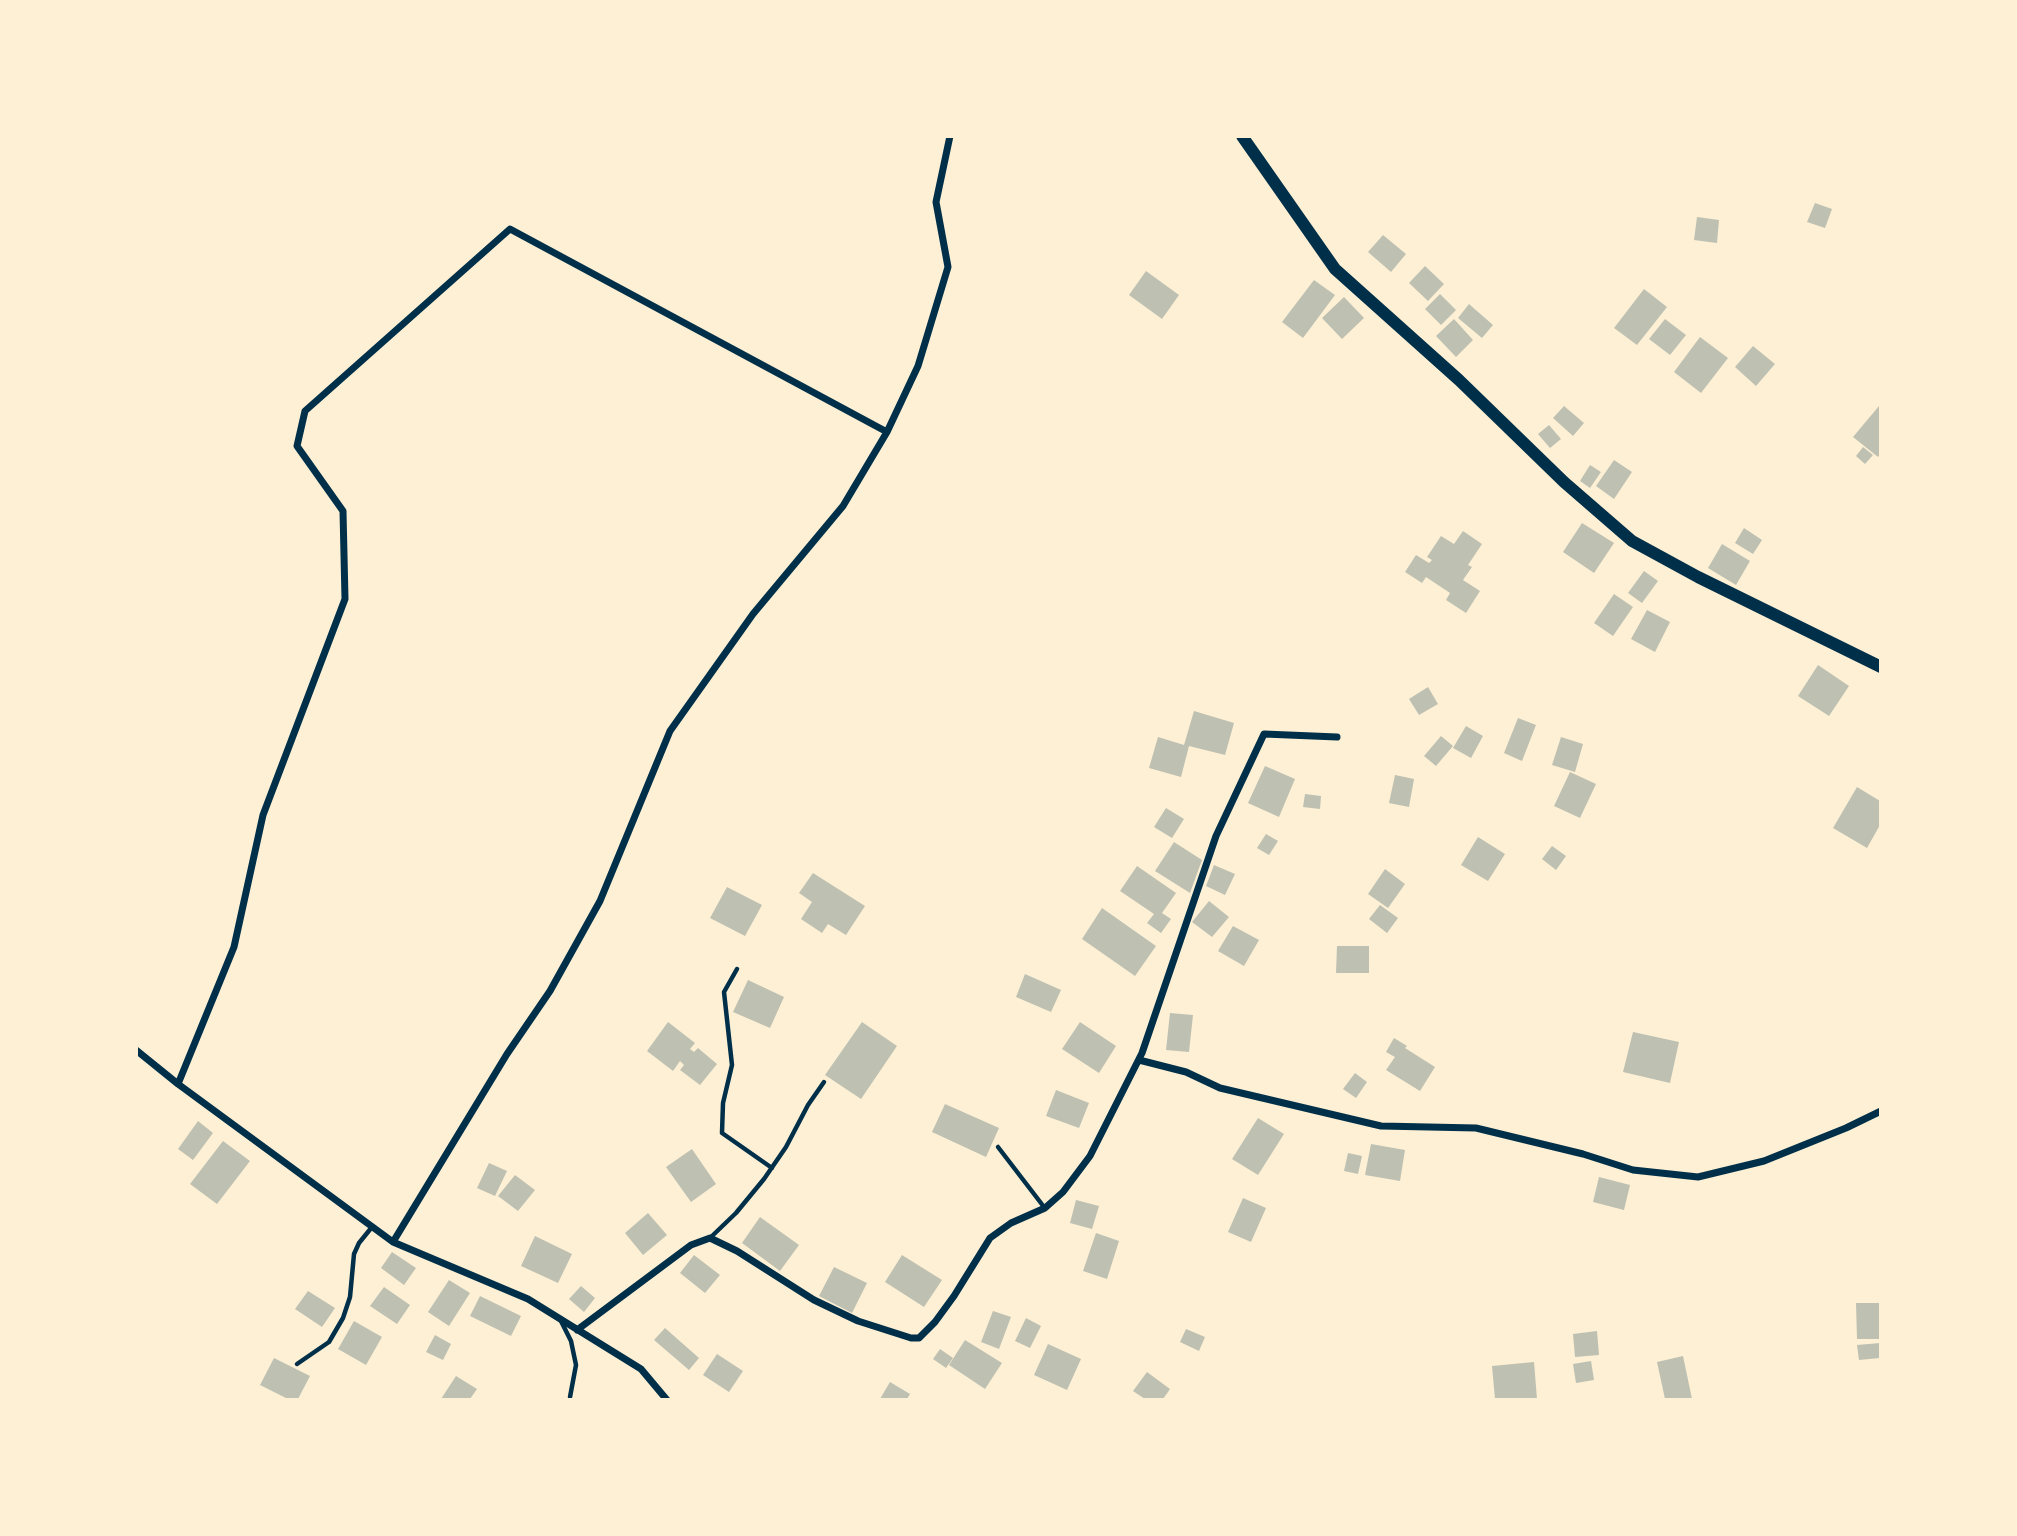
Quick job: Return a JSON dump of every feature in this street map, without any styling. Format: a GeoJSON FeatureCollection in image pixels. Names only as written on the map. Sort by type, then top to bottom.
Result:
{"type":"FeatureCollection","features":[{"type":"Feature","properties":{"kind":"main road"},"geometry":{"type":"LineString","coordinates":[[1242,136],[1335,269],[1459,380],[1564,482],[1632,541],[1698,577],[1881,667]]}},
{"type":"Feature","properties":{"kind":"street"},"geometry":{"type":"LineString","coordinates":[[393,1242],[507,1054],[550,991],[600,901],[670,732],[753,614],[843,506],[887,432],[918,366],[948,267],[936,202],[950,136]]}},
{"type":"Feature","properties":{"kind":"street"},"geometry":{"type":"LineString","coordinates":[[178,1084],[234,947],[263,816],[345,599],[343,511],[297,446],[305,411],[510,229],[887,432]]}},
{"type":"Feature","properties":{"kind":"street"},"geometry":{"type":"LineString","coordinates":[[577,1330],[691,1245],[710,1238],[737,1251],[814,1300],[858,1321],[911,1338],[919,1338],[954,1297],[990,1238],[1011,1223],[1045,1208],[1063,1192],[1090,1156],[1139,1060],[1154,1023],[1216,836],[1264,734],[1337,737]]}},
{"type":"Feature","properties":{"kind":"street"},"geometry":{"type":"LineString","coordinates":[[136,1050],[178,1084],[393,1242],[528,1299],[641,1369],[667,1399]]}},
{"type":"Feature","properties":{"kind":"street"},"geometry":{"type":"LineString","coordinates":[[1139,1060],[1186,1072],[1220,1088],[1381,1126],[1476,1128],[1583,1154],[1633,1170],[1698,1177],[1765,1161],[1881,1111]]}},
{"type":"Feature","properties":{"kind":"lane"},"geometry":{"type":"LineString","coordinates":[[737,969],[724,992],[732,1065],[723,1103],[722,1133],[772,1168]]}},
{"type":"Feature","properties":{"kind":"lane"},"geometry":{"type":"LineString","coordinates":[[710,1238],[736,1213],[772,1168],[824,1082]]}},
{"type":"Feature","properties":{"kind":"lane"},"geometry":{"type":"LineString","coordinates":[[998,1147],[1045,1208]]}},
{"type":"Feature","properties":{"kind":"lane"},"geometry":{"type":"LineString","coordinates":[[297,1364],[329,1342],[343,1318],[350,1297],[354,1254],[372,1227]]}},
{"type":"Feature","properties":{"kind":"lane"},"geometry":{"type":"LineString","coordinates":[[561,1320],[571,1341],[576,1365],[570,1397]]}},
{"type":"Feature","properties":{"kind":"building"},"geometry":{"type":"Polygon","coordinates":[[[1815,203],[1832,209],[1825,228],[1807,222],[1815,203]]]}},
{"type":"Feature","properties":{"kind":"building"},"geometry":{"type":"Polygon","coordinates":[[[1697,217],[1719,220],[1717,243],[1694,240],[1697,217]]]}},
{"type":"Feature","properties":{"kind":"building"},"geometry":{"type":"Polygon","coordinates":[[[1383,235],[1406,254],[1391,272],[1368,252],[1383,235]]]}},
{"type":"Feature","properties":{"kind":"building"},"geometry":{"type":"Polygon","coordinates":[[[1425,266],[1444,284],[1428,301],[1409,283],[1425,266]]]}},
{"type":"Feature","properties":{"kind":"building"},"geometry":{"type":"Polygon","coordinates":[[[1146,271],[1179,295],[1162,319],[1129,295],[1146,271]]]}},
{"type":"Feature","properties":{"kind":"building"},"geometry":{"type":"Polygon","coordinates":[[[1314,280],[1335,295],[1303,338],[1282,322],[1314,280]]]}},
{"type":"Feature","properties":{"kind":"building"},"geometry":{"type":"Polygon","coordinates":[[[1644,289],[1667,307],[1637,345],[1614,328],[1644,289]]]}},
{"type":"Feature","properties":{"kind":"building"},"geometry":{"type":"Polygon","coordinates":[[[1440,294],[1456,310],[1441,325],[1425,309],[1440,294]]]}},
{"type":"Feature","properties":{"kind":"building"},"geometry":{"type":"Polygon","coordinates":[[[1344,297],[1364,318],[1342,339],[1322,318],[1344,297]]]}},
{"type":"Feature","properties":{"kind":"building"},"geometry":{"type":"Polygon","coordinates":[[[1469,304],[1493,325],[1482,338],[1458,318],[1469,304]]]}},
{"type":"Feature","properties":{"kind":"building"},"geometry":{"type":"Polygon","coordinates":[[[1454,319],[1473,340],[1456,357],[1436,336],[1454,319]]]}},
{"type":"Feature","properties":{"kind":"building"},"geometry":{"type":"Polygon","coordinates":[[[1665,319],[1686,335],[1670,355],[1649,339],[1665,319]]]}},
{"type":"Feature","properties":{"kind":"building"},"geometry":{"type":"Polygon","coordinates":[[[1700,337],[1728,358],[1701,393],[1674,372],[1700,337]]]}},
{"type":"Feature","properties":{"kind":"building"},"geometry":{"type":"Polygon","coordinates":[[[1753,346],[1775,364],[1756,386],[1735,367],[1753,346]]]}},
{"type":"Feature","properties":{"kind":"building"},"geometry":{"type":"Polygon","coordinates":[[[1564,406],[1584,423],[1573,436],[1553,418],[1564,406]]]}},
{"type":"Feature","properties":{"kind":"building"},"geometry":{"type":"Polygon","coordinates":[[[1879,406],[1880,454],[1878,457],[1853,437],[1879,406]]]}},
{"type":"Feature","properties":{"kind":"building"},"geometry":{"type":"Polygon","coordinates":[[[1549,425],[1561,439],[1550,448],[1538,434],[1549,425]]]}},
{"type":"Feature","properties":{"kind":"building"},"geometry":{"type":"Polygon","coordinates":[[[1863,447],[1873,455],[1865,464],[1856,456],[1863,447]]]}},
{"type":"Feature","properties":{"kind":"building"},"geometry":{"type":"Polygon","coordinates":[[[1614,460],[1632,472],[1614,499],[1596,486],[1614,460]]]}},
{"type":"Feature","properties":{"kind":"building"},"geometry":{"type":"Polygon","coordinates":[[[1590,465],[1601,472],[1590,488],[1580,481],[1590,465]]]}},
{"type":"Feature","properties":{"kind":"building"},"geometry":{"type":"Polygon","coordinates":[[[1582,523],[1614,543],[1594,573],[1563,552],[1582,523]]]}},
{"type":"Feature","properties":{"kind":"building"},"geometry":{"type":"Polygon","coordinates":[[[1744,528],[1762,540],[1753,554],[1735,543],[1744,528]]]}},
{"type":"Feature","properties":{"kind":"building"},"geometry":{"type":"Polygon","coordinates":[[[1463,531],[1482,544],[1468,565],[1472,567],[1463,580],[1480,591],[1466,613],[1446,600],[1450,593],[1426,577],[1422,583],[1405,572],[1416,555],[1429,563],[1432,560],[1427,557],[1441,536],[1454,544],[1463,531]]]}},
{"type":"Feature","properties":{"kind":"building"},"geometry":{"type":"Polygon","coordinates":[[[1722,544],[1750,561],[1736,585],[1708,568],[1722,544]]]}},
{"type":"Feature","properties":{"kind":"building"},"geometry":{"type":"Polygon","coordinates":[[[1644,571],[1658,581],[1642,603],[1628,593],[1644,571]]]}},
{"type":"Feature","properties":{"kind":"building"},"geometry":{"type":"Polygon","coordinates":[[[1614,594],[1633,607],[1613,636],[1594,623],[1614,594]]]}},
{"type":"Feature","properties":{"kind":"building"},"geometry":{"type":"Polygon","coordinates":[[[1647,610],[1670,622],[1655,652],[1631,639],[1647,610]]]}},
{"type":"Feature","properties":{"kind":"building"},"geometry":{"type":"Polygon","coordinates":[[[1818,665],[1849,686],[1829,716],[1798,696],[1818,665]]]}},
{"type":"Feature","properties":{"kind":"building"},"geometry":{"type":"Polygon","coordinates":[[[1428,687],[1438,704],[1419,715],[1409,699],[1428,687]]]}},
{"type":"Feature","properties":{"kind":"building"},"geometry":{"type":"Polygon","coordinates":[[[1194,711],[1234,723],[1225,755],[1189,746],[1181,777],[1149,768],[1158,737],[1184,745],[1194,711]]]}},
{"type":"Feature","properties":{"kind":"building"},"geometry":{"type":"Polygon","coordinates":[[[1518,718],[1536,725],[1522,761],[1504,753],[1518,718]]]}},
{"type":"Feature","properties":{"kind":"building"},"geometry":{"type":"Polygon","coordinates":[[[1466,726],[1483,736],[1471,758],[1453,748],[1466,726]]]}},
{"type":"Feature","properties":{"kind":"building"},"geometry":{"type":"Polygon","coordinates":[[[1441,736],[1453,746],[1436,766],[1424,756],[1441,736]]]}},
{"type":"Feature","properties":{"kind":"building"},"geometry":{"type":"Polygon","coordinates":[[[1561,737],[1583,744],[1575,772],[1552,765],[1561,737]]]}},
{"type":"Feature","properties":{"kind":"building"},"geometry":{"type":"Polygon","coordinates":[[[1265,766],[1295,779],[1279,817],[1248,803],[1265,766]]]}},
{"type":"Feature","properties":{"kind":"building"},"geometry":{"type":"Polygon","coordinates":[[[1570,772],[1596,784],[1580,818],[1554,806],[1570,772]]]}},
{"type":"Feature","properties":{"kind":"building"},"geometry":{"type":"Polygon","coordinates":[[[1395,775],[1414,779],[1409,807],[1389,803],[1395,775]]]}},
{"type":"Feature","properties":{"kind":"building"},"geometry":{"type":"Polygon","coordinates":[[[1857,787],[1880,801],[1880,825],[1867,848],[1833,828],[1857,787]]]}},
{"type":"Feature","properties":{"kind":"building"},"geometry":{"type":"Polygon","coordinates":[[[1305,794],[1321,796],[1320,809],[1303,807],[1305,794]]]}},
{"type":"Feature","properties":{"kind":"building"},"geometry":{"type":"Polygon","coordinates":[[[1166,808],[1184,819],[1172,838],[1154,827],[1166,808]]]}},
{"type":"Feature","properties":{"kind":"building"},"geometry":{"type":"Polygon","coordinates":[[[1266,834],[1278,841],[1269,855],[1257,848],[1266,834]]]}},
{"type":"Feature","properties":{"kind":"building"},"geometry":{"type":"Polygon","coordinates":[[[1478,837],[1505,854],[1488,881],[1461,865],[1478,837]]]}},
{"type":"Feature","properties":{"kind":"building"},"geometry":{"type":"Polygon","coordinates":[[[1174,842],[1202,860],[1190,893],[1155,871],[1174,842]]]}},
{"type":"Feature","properties":{"kind":"building"},"geometry":{"type":"Polygon","coordinates":[[[1552,846],[1566,856],[1556,870],[1542,859],[1552,846]]]}},
{"type":"Feature","properties":{"kind":"building"},"geometry":{"type":"Polygon","coordinates":[[[1214,865],[1235,874],[1225,895],[1206,886],[1214,865]]]}},
{"type":"Feature","properties":{"kind":"building"},"geometry":{"type":"Polygon","coordinates":[[[1137,866],[1176,893],[1162,913],[1171,919],[1161,933],[1147,923],[1154,914],[1120,891],[1137,866]]]}},
{"type":"Feature","properties":{"kind":"building"},"geometry":{"type":"Polygon","coordinates":[[[1385,869],[1405,884],[1388,908],[1368,894],[1385,869]]]}},
{"type":"Feature","properties":{"kind":"building"},"geometry":{"type":"Polygon","coordinates":[[[813,873],[865,906],[846,935],[828,924],[822,933],[801,919],[812,902],[799,893],[813,873]]]}},
{"type":"Feature","properties":{"kind":"building"},"geometry":{"type":"Polygon","coordinates":[[[727,887],[762,905],[745,936],[710,918],[727,887]]]}},
{"type":"Feature","properties":{"kind":"building"},"geometry":{"type":"Polygon","coordinates":[[[1209,901],[1229,917],[1212,937],[1192,922],[1209,901]]]}},
{"type":"Feature","properties":{"kind":"building"},"geometry":{"type":"Polygon","coordinates":[[[1380,905],[1398,918],[1387,933],[1369,919],[1380,905]]]}},
{"type":"Feature","properties":{"kind":"building"},"geometry":{"type":"Polygon","coordinates":[[[1102,908],[1156,946],[1135,976],[1082,939],[1102,908]]]}},
{"type":"Feature","properties":{"kind":"building"},"geometry":{"type":"Polygon","coordinates":[[[1233,926],[1259,940],[1244,966],[1218,951],[1233,926]]]}},
{"type":"Feature","properties":{"kind":"building"},"geometry":{"type":"Polygon","coordinates":[[[1337,946],[1369,946],[1369,973],[1336,973],[1337,946]]]}},
{"type":"Feature","properties":{"kind":"building"},"geometry":{"type":"Polygon","coordinates":[[[1025,974],[1061,990],[1051,1012],[1016,997],[1025,974]]]}},
{"type":"Feature","properties":{"kind":"building"},"geometry":{"type":"Polygon","coordinates":[[[748,980],[784,997],[770,1028],[733,1012],[748,980]]]}},
{"type":"Feature","properties":{"kind":"building"},"geometry":{"type":"Polygon","coordinates":[[[1170,1013],[1193,1015],[1189,1052],[1166,1050],[1170,1013]]]}},
{"type":"Feature","properties":{"kind":"building"},"geometry":{"type":"Polygon","coordinates":[[[668,1022],[695,1043],[690,1049],[694,1052],[698,1048],[717,1064],[700,1085],[680,1070],[684,1065],[680,1061],[673,1071],[647,1051],[668,1022]]]}},
{"type":"Feature","properties":{"kind":"building"},"geometry":{"type":"Polygon","coordinates":[[[862,1022],[897,1046],[861,1099],[825,1075],[862,1022]]]}},
{"type":"Feature","properties":{"kind":"building"},"geometry":{"type":"Polygon","coordinates":[[[1080,1022],[1116,1046],[1099,1073],[1062,1049],[1080,1022]]]}},
{"type":"Feature","properties":{"kind":"building"},"geometry":{"type":"Polygon","coordinates":[[[1633,1032],[1679,1042],[1670,1083],[1623,1072],[1633,1032]]]}},
{"type":"Feature","properties":{"kind":"building"},"geometry":{"type":"Polygon","coordinates":[[[1394,1038],[1435,1067],[1420,1091],[1386,1070],[1395,1057],[1386,1052],[1394,1038]]]}},
{"type":"Feature","properties":{"kind":"building"},"geometry":{"type":"Polygon","coordinates":[[[1355,1073],[1367,1082],[1356,1098],[1343,1089],[1355,1073]]]}},
{"type":"Feature","properties":{"kind":"building"},"geometry":{"type":"Polygon","coordinates":[[[1056,1090],[1089,1103],[1079,1128],[1046,1116],[1056,1090]]]}},
{"type":"Feature","properties":{"kind":"building"},"geometry":{"type":"Polygon","coordinates":[[[945,1104],[999,1128],[986,1157],[932,1132],[945,1104]]]}},
{"type":"Feature","properties":{"kind":"building"},"geometry":{"type":"Polygon","coordinates":[[[1258,1118],[1284,1134],[1258,1175],[1232,1159],[1258,1118]]]}},
{"type":"Feature","properties":{"kind":"building"},"geometry":{"type":"Polygon","coordinates":[[[198,1121],[213,1133],[193,1160],[178,1149],[198,1121]]]}},
{"type":"Feature","properties":{"kind":"building"},"geometry":{"type":"Polygon","coordinates":[[[223,1141],[250,1161],[217,1204],[190,1184],[223,1141]]]}},
{"type":"Feature","properties":{"kind":"building"},"geometry":{"type":"Polygon","coordinates":[[[1371,1144],[1405,1150],[1400,1181],[1365,1175],[1371,1144]]]}},
{"type":"Feature","properties":{"kind":"building"},"geometry":{"type":"Polygon","coordinates":[[[692,1149],[716,1184],[691,1202],[666,1167],[692,1149]]]}},
{"type":"Feature","properties":{"kind":"building"},"geometry":{"type":"Polygon","coordinates":[[[1348,1153],[1362,1156],[1358,1174],[1344,1171],[1348,1153]]]}},
{"type":"Feature","properties":{"kind":"building"},"geometry":{"type":"Polygon","coordinates":[[[489,1163],[507,1171],[495,1196],[477,1188],[489,1163]]]}},
{"type":"Feature","properties":{"kind":"building"},"geometry":{"type":"Polygon","coordinates":[[[515,1175],[535,1190],[518,1211],[498,1196],[515,1175]]]}},
{"type":"Feature","properties":{"kind":"building"},"geometry":{"type":"Polygon","coordinates":[[[1599,1177],[1630,1185],[1624,1210],[1593,1202],[1599,1177]]]}},
{"type":"Feature","properties":{"kind":"building"},"geometry":{"type":"Polygon","coordinates":[[[1243,1198],[1266,1208],[1251,1242],[1228,1232],[1243,1198]]]}},
{"type":"Feature","properties":{"kind":"building"},"geometry":{"type":"Polygon","coordinates":[[[1076,1200],[1099,1206],[1092,1229],[1070,1223],[1076,1200]]]}},
{"type":"Feature","properties":{"kind":"building"},"geometry":{"type":"Polygon","coordinates":[[[648,1213],[667,1235],[643,1255],[625,1233],[648,1213]]]}},
{"type":"Feature","properties":{"kind":"building"},"geometry":{"type":"Polygon","coordinates":[[[760,1217],[799,1245],[780,1271],[742,1243],[760,1217]]]}},
{"type":"Feature","properties":{"kind":"building"},"geometry":{"type":"Polygon","coordinates":[[[1096,1233],[1119,1241],[1107,1279],[1083,1271],[1096,1233]]]}},
{"type":"Feature","properties":{"kind":"building"},"geometry":{"type":"Polygon","coordinates":[[[535,1236],[572,1254],[558,1283],[521,1266],[535,1236]]]}},
{"type":"Feature","properties":{"kind":"building"},"geometry":{"type":"Polygon","coordinates":[[[392,1252],[416,1268],[404,1285],[381,1268],[392,1252]]]}},
{"type":"Feature","properties":{"kind":"building"},"geometry":{"type":"Polygon","coordinates":[[[694,1255],[720,1275],[705,1293],[680,1273],[694,1255]]]}},
{"type":"Feature","properties":{"kind":"building"},"geometry":{"type":"Polygon","coordinates":[[[902,1255],[942,1280],[924,1307],[885,1282],[902,1255]]]}},
{"type":"Feature","properties":{"kind":"building"},"geometry":{"type":"Polygon","coordinates":[[[834,1267],[867,1283],[852,1313],[819,1296],[834,1267]]]}},
{"type":"Feature","properties":{"kind":"building"},"geometry":{"type":"Polygon","coordinates":[[[449,1280],[470,1293],[449,1326],[428,1312],[449,1280]]]}},
{"type":"Feature","properties":{"kind":"building"},"geometry":{"type":"Polygon","coordinates":[[[581,1286],[595,1298],[584,1312],[569,1299],[581,1286]]]}},
{"type":"Feature","properties":{"kind":"building"},"geometry":{"type":"Polygon","coordinates":[[[384,1287],[410,1305],[397,1324],[370,1306],[384,1287]]]}},
{"type":"Feature","properties":{"kind":"building"},"geometry":{"type":"Polygon","coordinates":[[[308,1291],[335,1308],[322,1327],[295,1309],[308,1291]]]}},
{"type":"Feature","properties":{"kind":"building"},"geometry":{"type":"Polygon","coordinates":[[[480,1296],[521,1316],[511,1336],[470,1316],[480,1296]]]}},
{"type":"Feature","properties":{"kind":"building"},"geometry":{"type":"Polygon","coordinates":[[[1856,1303],[1879,1303],[1879,1339],[1857,1339],[1856,1303]]]}},
{"type":"Feature","properties":{"kind":"building"},"geometry":{"type":"Polygon","coordinates":[[[993,1311],[1011,1317],[999,1349],[981,1342],[993,1311]]]}},
{"type":"Feature","properties":{"kind":"building"},"geometry":{"type":"Polygon","coordinates":[[[1026,1318],[1041,1326],[1030,1348],[1015,1341],[1026,1318]]]}},
{"type":"Feature","properties":{"kind":"building"},"geometry":{"type":"Polygon","coordinates":[[[354,1321],[382,1337],[366,1365],[338,1349],[354,1321]]]}},
{"type":"Feature","properties":{"kind":"building"},"geometry":{"type":"Polygon","coordinates":[[[665,1328],[699,1358],[689,1370],[654,1340],[665,1328]]]}},
{"type":"Feature","properties":{"kind":"building"},"geometry":{"type":"Polygon","coordinates":[[[1186,1329],[1205,1337],[1199,1351],[1180,1342],[1186,1329]]]}},
{"type":"Feature","properties":{"kind":"building"},"geometry":{"type":"Polygon","coordinates":[[[1597,1331],[1599,1355],[1575,1357],[1573,1334],[1597,1331]]]}},
{"type":"Feature","properties":{"kind":"building"},"geometry":{"type":"Polygon","coordinates":[[[435,1335],[451,1344],[443,1360],[426,1352],[435,1335]]]}},
{"type":"Feature","properties":{"kind":"building"},"geometry":{"type":"Polygon","coordinates":[[[965,1340],[1002,1363],[985,1389],[949,1365],[965,1340]]]}},
{"type":"Feature","properties":{"kind":"building"},"geometry":{"type":"Polygon","coordinates":[[[1880,1343],[1880,1358],[1859,1360],[1857,1345],[1880,1343]]]}},
{"type":"Feature","properties":{"kind":"building"},"geometry":{"type":"Polygon","coordinates":[[[1048,1344],[1081,1359],[1067,1390],[1034,1375],[1048,1344]]]}},
{"type":"Feature","properties":{"kind":"building"},"geometry":{"type":"Polygon","coordinates":[[[940,1349],[953,1358],[946,1368],[933,1359],[940,1349]]]}},
{"type":"Feature","properties":{"kind":"building"},"geometry":{"type":"Polygon","coordinates":[[[717,1354],[743,1371],[729,1392],[703,1375],[717,1354]]]}},
{"type":"Feature","properties":{"kind":"building"},"geometry":{"type":"Polygon","coordinates":[[[1683,1356],[1692,1399],[1665,1399],[1657,1362],[1683,1356]]]}},
{"type":"Feature","properties":{"kind":"building"},"geometry":{"type":"Polygon","coordinates":[[[274,1358],[310,1376],[298,1399],[288,1399],[260,1385],[274,1358]]]}},
{"type":"Feature","properties":{"kind":"building"},"geometry":{"type":"Polygon","coordinates":[[[1591,1361],[1594,1380],[1576,1383],[1573,1364],[1591,1361]]]}},
{"type":"Feature","properties":{"kind":"building"},"geometry":{"type":"Polygon","coordinates":[[[1534,1362],[1537,1399],[1495,1399],[1492,1366],[1534,1362]]]}},
{"type":"Feature","properties":{"kind":"building"},"geometry":{"type":"Polygon","coordinates":[[[1147,1372],[1170,1389],[1163,1399],[1145,1399],[1133,1391],[1147,1372]]]}},
{"type":"Feature","properties":{"kind":"building"},"geometry":{"type":"Polygon","coordinates":[[[456,1376],[477,1389],[470,1399],[441,1399],[456,1376]]]}},
{"type":"Feature","properties":{"kind":"building"},"geometry":{"type":"Polygon","coordinates":[[[890,1382],[910,1394],[907,1399],[880,1399],[890,1382]]]}}]}
